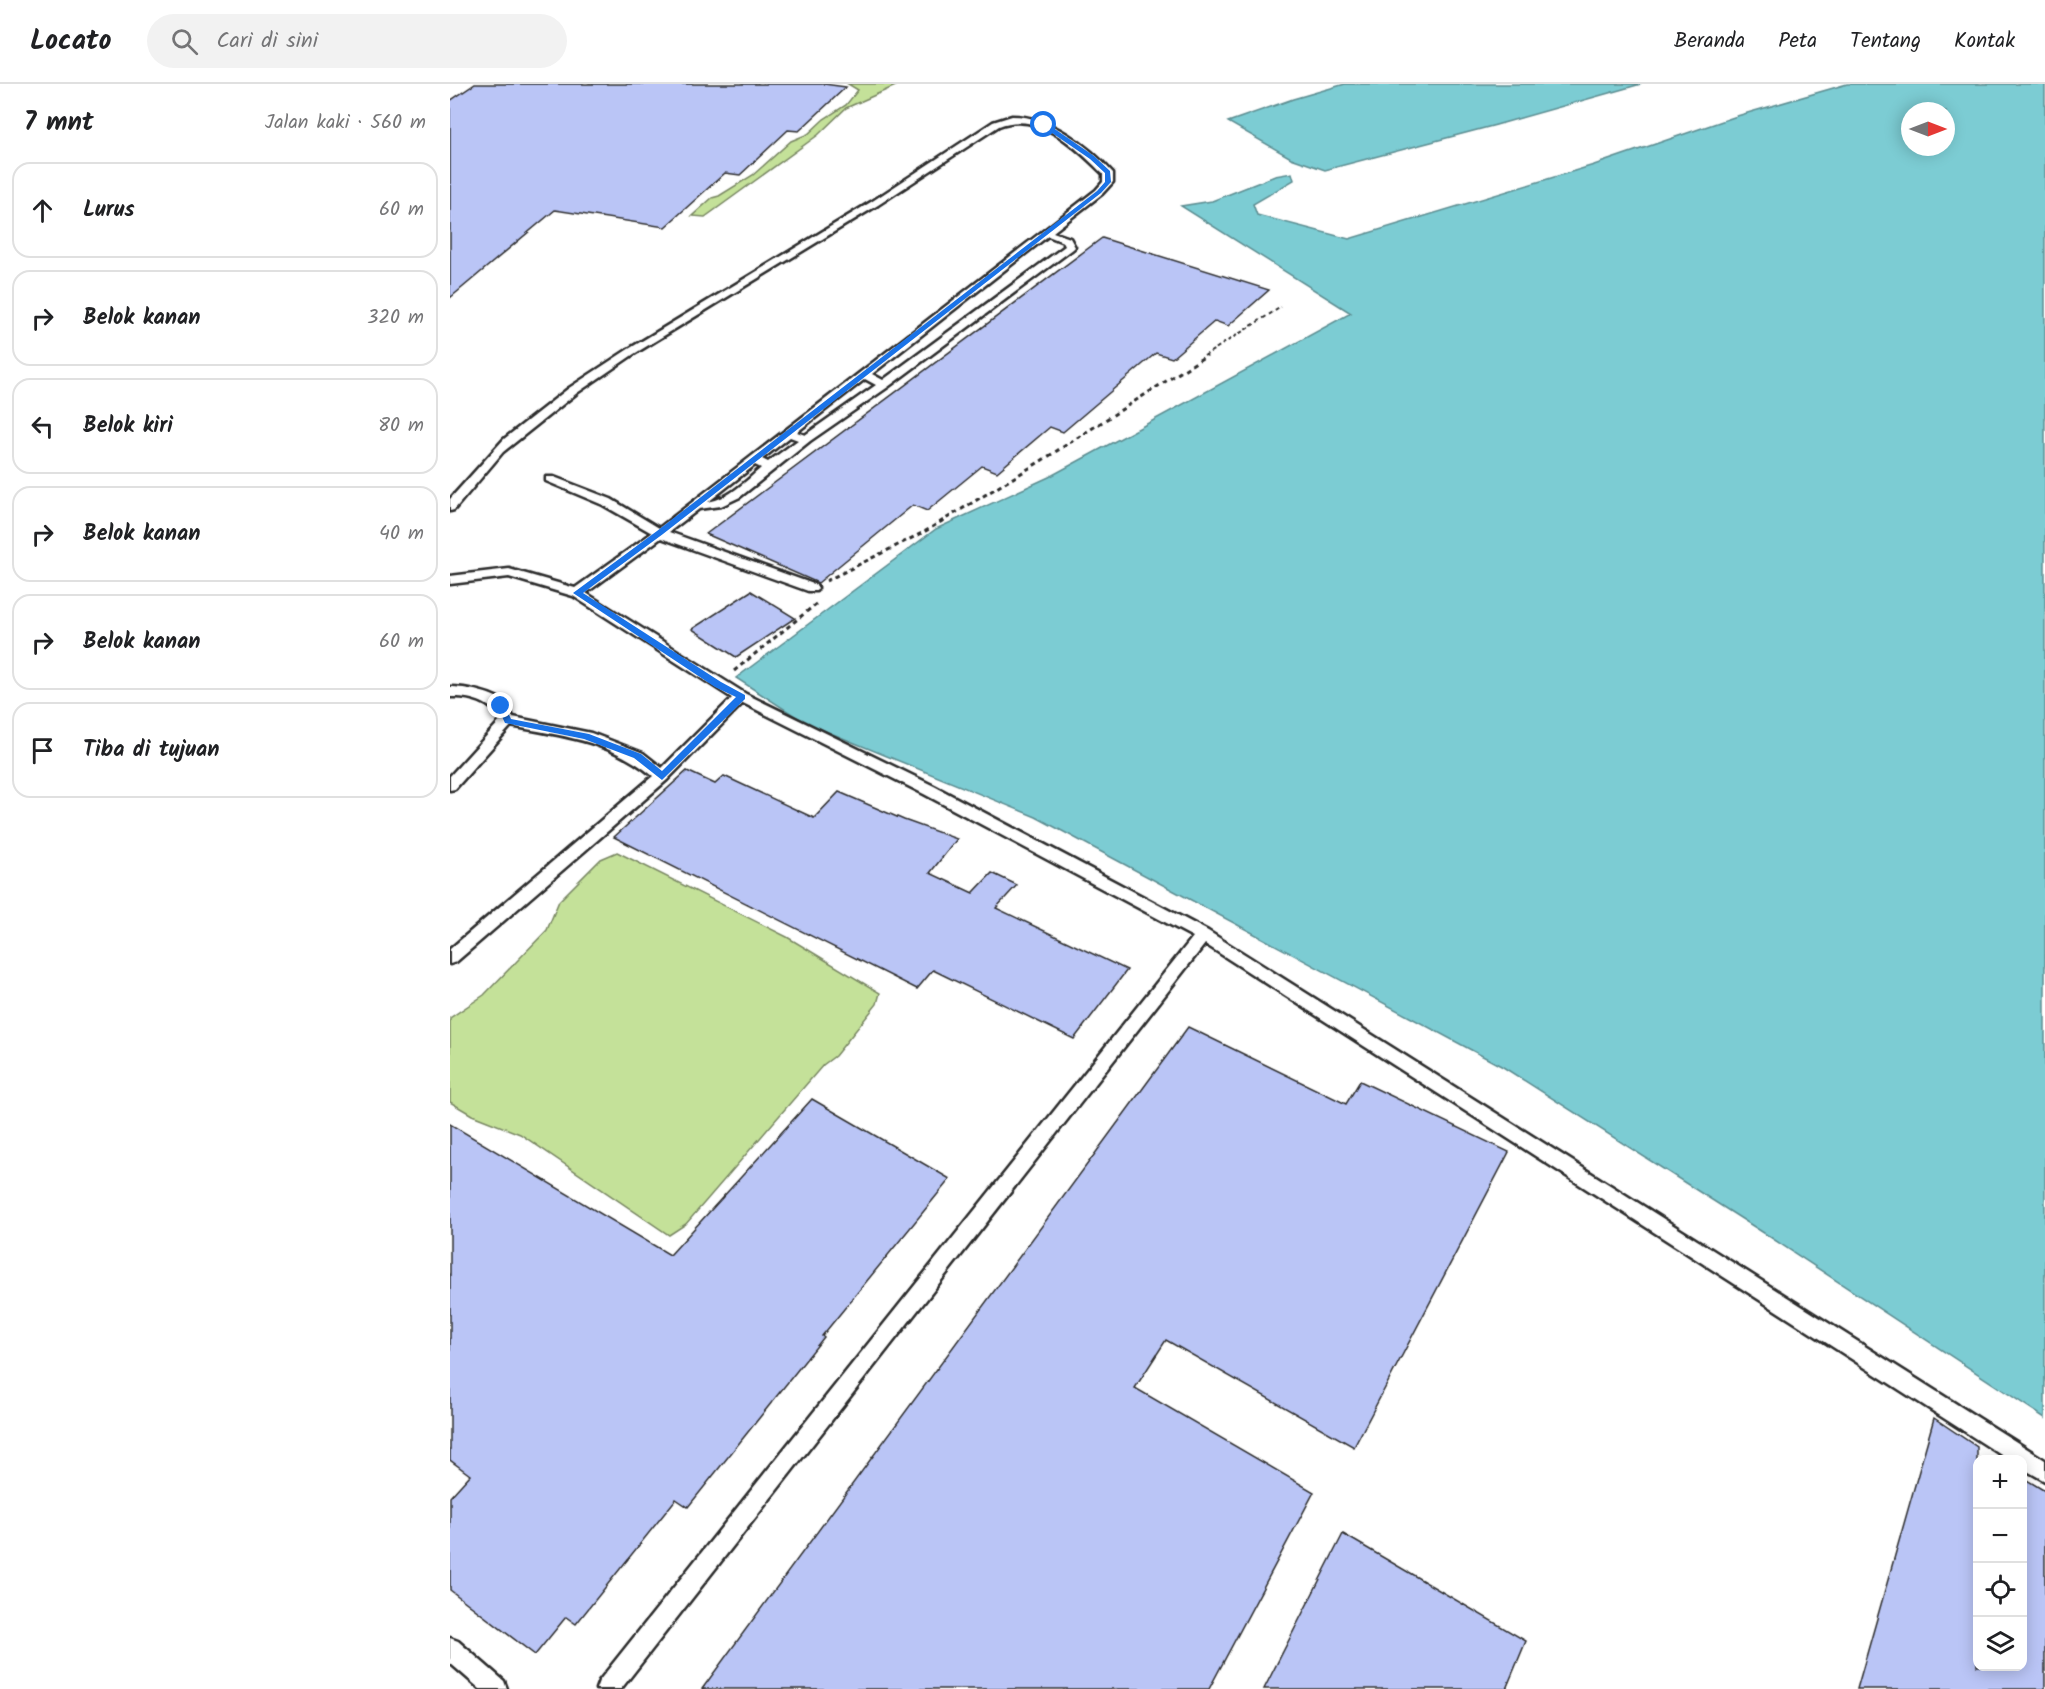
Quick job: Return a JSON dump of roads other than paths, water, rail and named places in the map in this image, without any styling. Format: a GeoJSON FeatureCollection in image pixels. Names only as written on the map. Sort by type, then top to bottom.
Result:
{"type":"FeatureCollection","features":[{"type":"Feature","properties":{"kind":"lane"},"geometry":{"type":"LineString","coordinates":[[450,507],[484,465],[518,433],[584,384],[666,331],[891,195],[996,124],[1012,118],[1026,119],[1044,125],[1092,158],[1108,172],[1108,182],[1099,192],[1047,233],[1003,282],[972,305],[918,360],[806,439],[723,504],[707,507],[695,505]]}},
{"type":"Feature","properties":{"kind":"lane"},"geometry":{"type":"LineString","coordinates":[[577,593],[660,532],[894,351],[972,305],[1003,282],[1070,247],[1067,240],[1047,233]]}},
{"type":"Feature","properties":{"kind":"lane"},"geometry":{"type":"LineString","coordinates":[[894,351],[918,360]]}},
{"type":"Feature","properties":{"kind":"lane"},"geometry":{"type":"LineString","coordinates":[[864,374],[884,385]]}},
{"type":"Feature","properties":{"kind":"lane"},"geometry":{"type":"LineString","coordinates":[[789,433],[806,439]]}},
{"type":"Feature","properties":{"kind":"lane"},"geometry":{"type":"LineString","coordinates":[[754,460],[769,467]]}},
{"type":"Feature","properties":{"kind":"lane"},"geometry":{"type":"LineString","coordinates":[[550,479],[607,502],[660,532],[812,588]]}},
{"type":"Feature","properties":{"kind":"lane"},"geometry":{"type":"LineString","coordinates":[[450,580],[509,573],[577,593],[741,697],[929,790],[1203,935],[2045,1471]]}},
{"type":"Feature","properties":{"kind":"lane"},"geometry":{"type":"LineString","coordinates":[[450,692],[459,691],[481,696],[501,706],[508,721]]}},
{"type":"Feature","properties":{"kind":"lane"},"geometry":{"type":"LineString","coordinates":[[450,958],[662,776],[741,697]]}},
{"type":"Feature","properties":{"kind":"lane"},"geometry":{"type":"LineString","coordinates":[[508,721],[586,736],[638,756],[662,776]]}},
{"type":"Feature","properties":{"kind":"lane"},"geometry":{"type":"LineString","coordinates":[[450,785],[508,721]]}},
{"type":"Feature","properties":{"kind":"lane"},"geometry":{"type":"LineString","coordinates":[[607,1689],[1203,935]]}},
{"type":"Feature","properties":{"kind":"lane"},"geometry":{"type":"LineString","coordinates":[[450,1649],[496,1689]]}},
{"type":"Feature","properties":{"kind":"water"},"geometry":{"type":"Polygon","coordinates":[[[1345,84],[1641,84],[1325,170],[1291,158],[1228,122],[1345,84]]]}},
{"type":"Feature","properties":{"kind":"water"},"geometry":{"type":"Polygon","coordinates":[[[1847,84],[2045,84],[2045,1418],[1767,1235],[1503,1067],[1036,817],[806,723],[736,678],[936,529],[1049,477],[1351,313],[1181,206],[1212,201],[1275,176],[1292,173],[1294,180],[1253,204],[1257,215],[1349,239],[1594,165],[1737,116],[1847,84]]]}}]}
